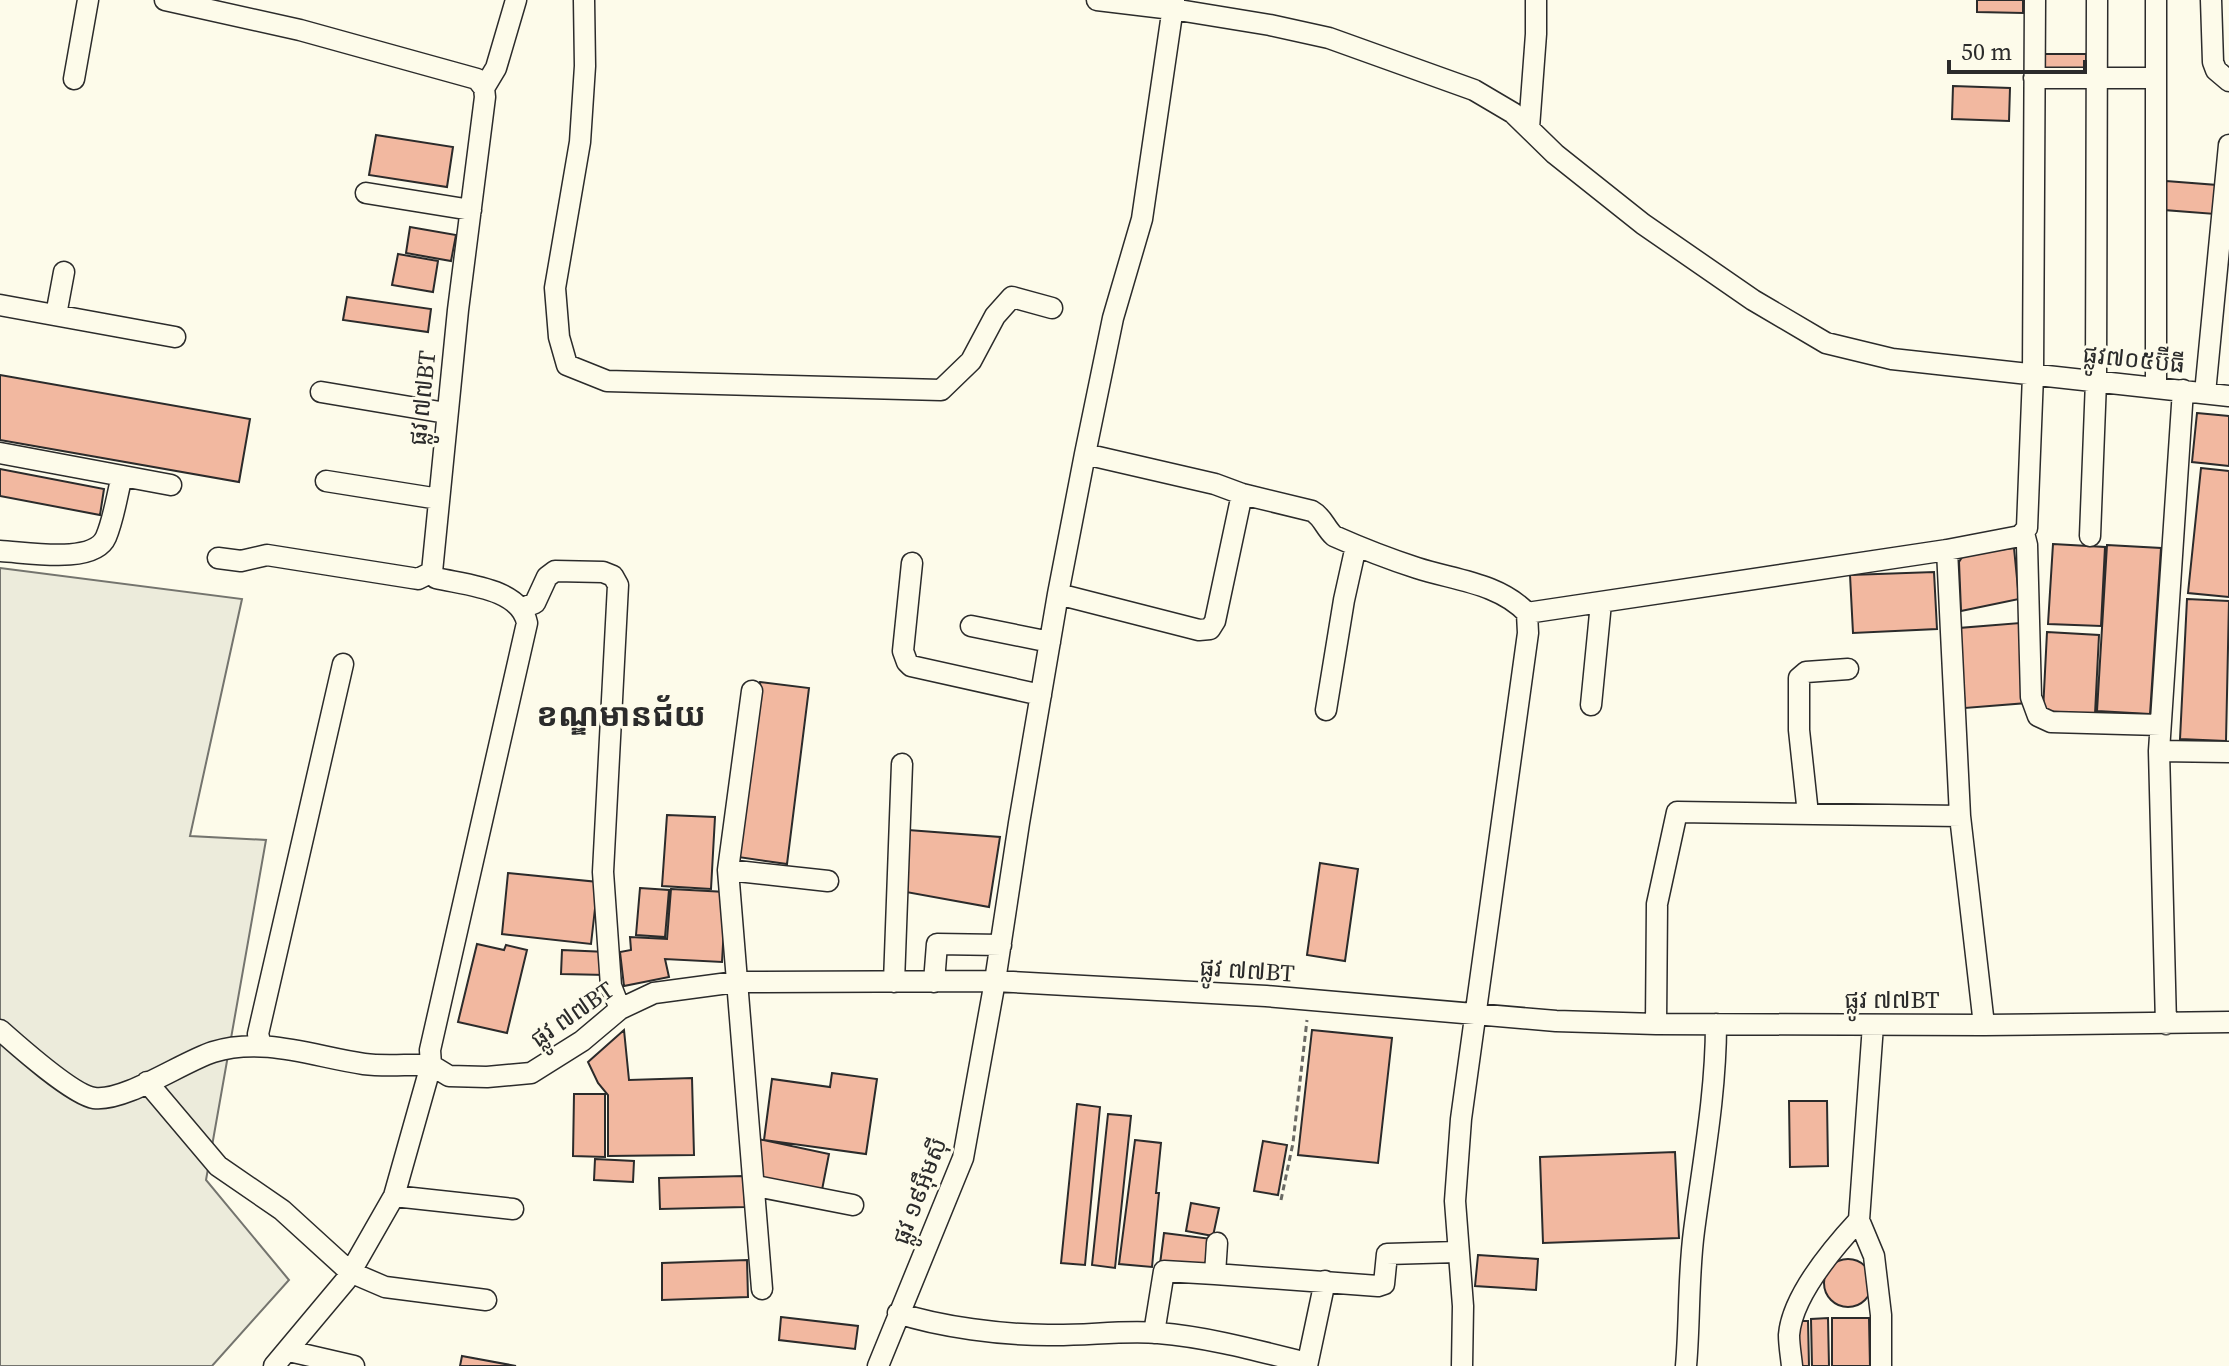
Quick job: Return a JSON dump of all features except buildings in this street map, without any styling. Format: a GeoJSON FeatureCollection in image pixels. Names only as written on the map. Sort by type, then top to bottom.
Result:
{"type":"FeatureCollection","features":[{"type":"Feature","properties":{"kind":"street"},"geometry":{"type":"LineString","coordinates":[[74,79],[88,0]]}},
{"type":"Feature","properties":{"kind":"street"},"geometry":{"type":"LineString","coordinates":[[165,0],[300,30],[477,79],[484,88],[496,68],[516,0]]}},
{"type":"Feature","properties":{"kind":"street"},"geometry":{"type":"LineString","coordinates":[[584,0],[585,66],[580,142],[555,288],[559,337],[567,365],[607,381],[941,390],[971,361],[995,316],[1012,297],[1052,308]]}},
{"type":"Feature","properties":{"kind":"street","name":"ផ្លូវ៧០៥ប៊ីធី"},"geometry":{"type":"LineString","coordinates":[[1097,0],[1173,4],[1329,38],[1474,90],[1513,113],[1555,154],[1643,224],[1753,300],[1826,343],[1892,359],[2229,396]]}},
{"type":"Feature","properties":{"kind":"street"},"geometry":{"type":"LineString","coordinates":[[1529,128],[1536,0]]}},
{"type":"Feature","properties":{"kind":"street"},"geometry":{"type":"LineString","coordinates":[[2035,0],[2033,375],[2027,528],[2024,533],[2027,545],[2031,697],[2038,716],[2051,722],[2160,725]]}},
{"type":"Feature","properties":{"kind":"street"},"geometry":{"type":"LineString","coordinates":[[2090,536],[2096,381],[2097,0]]}},
{"type":"Feature","properties":{"kind":"street"},"geometry":{"type":"LineString","coordinates":[[2156,0],[2156,387]]}},
{"type":"Feature","properties":{"kind":"street"},"geometry":{"type":"LineString","coordinates":[[2211,0],[2213,62],[2225,74]]}},
{"type":"Feature","properties":{"kind":"street","name":"ផ្លូវ ១៩អ៊ឹមស៊ី"},"geometry":{"type":"LineString","coordinates":[[878,1366],[963,1158],[1058,594],[1113,318],[1142,219],[1173,4]]}},
{"type":"Feature","properties":{"kind":"street"},"geometry":{"type":"LineString","coordinates":[[2034,78],[2154,78]]}},
{"type":"Feature","properties":{"kind":"street","name":"ផ្លូវ ៧៧BT"},"geometry":{"type":"LineString","coordinates":[[432,572],[446,413],[484,88]]}},
{"type":"Feature","properties":{"kind":"street"},"geometry":{"type":"LineString","coordinates":[[2205,393],[2223,293],[2229,145]]}},
{"type":"Feature","properties":{"kind":"street"},"geometry":{"type":"LineString","coordinates":[[366,193],[471,210]]}},
{"type":"Feature","properties":{"kind":"street"},"geometry":{"type":"LineString","coordinates":[[56,315],[64,272]]}},
{"type":"Feature","properties":{"kind":"street"},"geometry":{"type":"LineString","coordinates":[[0,305],[175,337]]}},
{"type":"Feature","properties":{"kind":"street"},"geometry":{"type":"LineString","coordinates":[[2166,1024],[2159,751],[2183,390]]}},
{"type":"Feature","properties":{"kind":"street"},"geometry":{"type":"LineString","coordinates":[[321,392],[446,413]]}},
{"type":"Feature","properties":{"kind":"street"},"geometry":{"type":"LineString","coordinates":[[0,453],[171,485]]}},
{"type":"Feature","properties":{"kind":"street"},"geometry":{"type":"LineString","coordinates":[[1085,454],[1215,484],[1312,511],[1320,515],[1327,530],[1334,536],[1506,595],[1527,613],[1528,633],[1458,1160],[1455,1201],[1462,1290],[1462,1366]]}},
{"type":"Feature","properties":{"kind":"street"},"geometry":{"type":"LineString","coordinates":[[0,551],[83,554],[98,548],[106,538],[122,476]]}},
{"type":"Feature","properties":{"kind":"street"},"geometry":{"type":"LineString","coordinates":[[326,481],[439,499]]}},
{"type":"Feature","properties":{"kind":"street"},"geometry":{"type":"LineString","coordinates":[[1058,594],[1199,630],[1210,629],[1215,621],[1242,494]]}},
{"type":"Feature","properties":{"kind":"street"},"geometry":{"type":"LineString","coordinates":[[1527,613],[1947,550],[2024,533]]}},
{"type":"Feature","properties":{"kind":"street"},"geometry":{"type":"LineString","coordinates":[[1326,710],[1356,546]]}},
{"type":"Feature","properties":{"kind":"street"},"geometry":{"type":"LineString","coordinates":[[1947,550],[1960,816],[1984,1025]]}},
{"type":"Feature","properties":{"kind":"street"},"geometry":{"type":"LineString","coordinates":[[218,558],[241,561],[267,555],[418,579],[432,572],[436,578],[504,596],[523,608],[527,623],[430,1050],[431,1065],[394,1196],[350,1272],[282,1359]]}},
{"type":"Feature","properties":{"kind":"street"},"geometry":{"type":"LineString","coordinates":[[912,563],[903,651],[907,662],[911,666],[1041,695]]}},
{"type":"Feature","properties":{"kind":"street"},"geometry":{"type":"LineString","coordinates":[[523,608],[535,603],[547,577],[555,571],[603,572],[613,576],[618,585],[603,872],[611,986],[620,1009]]}},
{"type":"Feature","properties":{"kind":"street"},"geometry":{"type":"LineString","coordinates":[[1591,705],[1601,603]]}},
{"type":"Feature","properties":{"kind":"street"},"geometry":{"type":"LineString","coordinates":[[971,626],[1050,642]]}},
{"type":"Feature","properties":{"kind":"street"},"geometry":{"type":"LineString","coordinates":[[261,1045],[258,1034],[343,664]]}},
{"type":"Feature","properties":{"kind":"street"},"geometry":{"type":"LineString","coordinates":[[1808,814],[1799,730],[1799,678],[1806,672],[1848,669]]}},
{"type":"Feature","properties":{"kind":"street"},"geometry":{"type":"LineString","coordinates":[[752,691],[728,870],[762,1289]]}},
{"type":"Feature","properties":{"kind":"street"},"geometry":{"type":"LineString","coordinates":[[2159,751],[2229,752]]}},
{"type":"Feature","properties":{"kind":"street"},"geometry":{"type":"LineString","coordinates":[[894,982],[902,764]]}},
{"type":"Feature","properties":{"kind":"street"},"geometry":{"type":"LineString","coordinates":[[1656,1024],[1657,904],[1677,812],[1960,816]]}},
{"type":"Feature","properties":{"kind":"street"},"geometry":{"type":"LineString","coordinates":[[728,870],[828,881]]}},
{"type":"Feature","properties":{"kind":"street"},"geometry":{"type":"LineString","coordinates":[[934,982],[937,944],[1001,945]]}},
{"type":"Feature","properties":{"kind":"street","name":"ផ្លូវ ៧៧BT"},"geometry":{"type":"LineString","coordinates":[[0,1030],[51,1073],[91,1098],[105,1098],[214,1051],[261,1045],[367,1064],[431,1065],[449,1076],[531,1073],[582,1041],[620,1009],[654,993],[736,982],[995,981],[1309,1000],[1475,1016],[1656,1024],[2229,1022]]}},
{"type":"Feature","properties":{"kind":"street"},"geometry":{"type":"LineString","coordinates":[[1686,1366],[1694,1232],[1706,1161],[1716,1058],[1716,1024]]}},
{"type":"Feature","properties":{"kind":"street"},"geometry":{"type":"LineString","coordinates":[[1873,1025],[1859,1220],[1874,1256],[1881,1315],[1881,1366]]}},
{"type":"Feature","properties":{"kind":"street"},"geometry":{"type":"LineString","coordinates":[[147,1082],[218,1166],[282,1210],[350,1272],[385,1287],[486,1300]]}},
{"type":"Feature","properties":{"kind":"street"},"geometry":{"type":"LineString","coordinates":[[756,1186],[853,1205]]}},
{"type":"Feature","properties":{"kind":"street"},"geometry":{"type":"LineString","coordinates":[[394,1196],[513,1209]]}},
{"type":"Feature","properties":{"kind":"street"},"geometry":{"type":"LineString","coordinates":[[1792,1366],[1789,1334],[1797,1304],[1840,1241],[1859,1220]]}},
{"type":"Feature","properties":{"kind":"street"},"geometry":{"type":"LineString","coordinates":[[1215,1274],[1217,1243]]}},
{"type":"Feature","properties":{"kind":"street"},"geometry":{"type":"LineString","coordinates":[[1154,1333],[1164,1271],[1378,1286],[1384,1284],[1386,1278],[1387,1254],[1457,1252]]}},
{"type":"Feature","properties":{"kind":"street"},"geometry":{"type":"LineString","coordinates":[[898,1313],[915,1319],[991,1331],[1047,1335],[1154,1333],[1250,1349],[1307,1365],[1325,1281]]}},
{"type":"Feature","properties":{"kind":"street"},"geometry":{"type":"LineString","coordinates":[[282,1359],[354,1366]]}},
{"type":"Feature","properties":{"kind":"path"},"geometry":{"type":"LineString","coordinates":[[1281,1200],[1293,1143],[1309,1000]]}},
{"type":"Feature","properties":{"kind":"shaded area"},"geometry":{"type":"Polygon","coordinates":[[[0,568],[242,599],[190,836],[266,840],[206,1180],[289,1280],[212,1366],[0,1366],[0,568]]]}},
{"type":"Feature","properties":{"kind":"district","name":"ខណ្ឌមានជ័យ"},"geometry":{"type":"Point","coordinates":[621,715]}}]}
